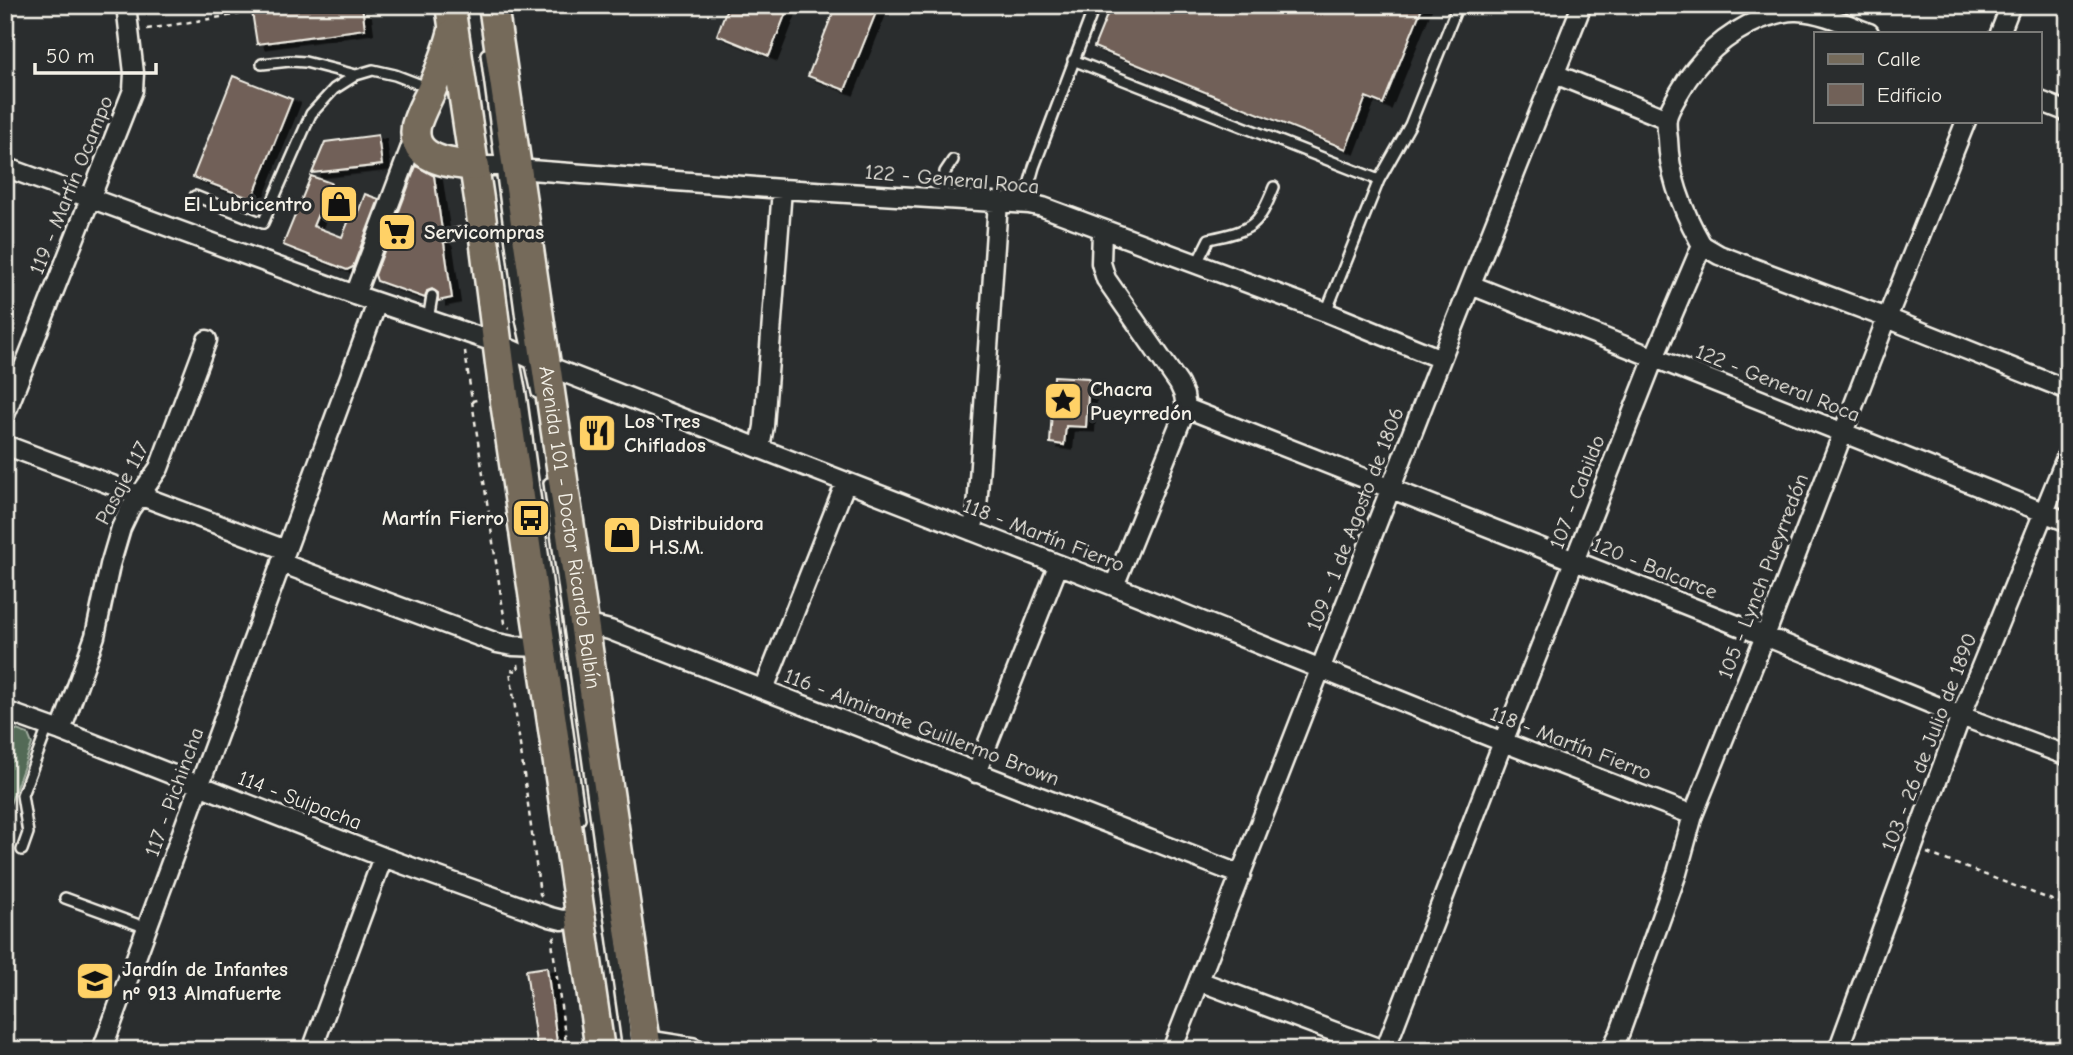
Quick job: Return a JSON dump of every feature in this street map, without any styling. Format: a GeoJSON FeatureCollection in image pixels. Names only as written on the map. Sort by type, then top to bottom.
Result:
{"type":"FeatureCollection","features":[{"type":"Feature","properties":{"kind":"main road","name":"Avenida 101 - Doctor Ricardo Balbín"},"geometry":{"type":"LineString","coordinates":[[493,5],[493,166],[483,230],[519,350],[585,624],[640,1045]]}},
{"type":"Feature","properties":{"kind":"main road","name":"Avenida 101 - Doctor Ricardo Balbín"},"geometry":{"type":"LineString","coordinates":[[452,17],[493,166],[519,350],[528,647],[568,918],[600,1050]]}},
{"type":"Feature","properties":{"kind":"main road"},"geometry":{"type":"LineString","coordinates":[[452,17],[447,51],[418,118],[415,136],[419,146],[429,156],[442,161],[493,166]]}},
{"type":"Feature","properties":{"kind":"street","name":"119 - Martín Ocampo"},"geometry":{"type":"LineString","coordinates":[[5,415],[133,90],[134,74],[127,5]]}},
{"type":"Feature","properties":{"kind":"street","name":"109 - 1 de Agosto de 1806"},"geometry":{"type":"LineString","coordinates":[[1172,1050],[1582,5]]}},
{"type":"Feature","properties":{"kind":"street"},"geometry":{"type":"LineString","coordinates":[[2000,32],[2011,5]]}},
{"type":"Feature","properties":{"kind":"street"},"geometry":{"type":"LineString","coordinates":[[1866,32],[1795,8],[1752,23],[1731,35],[1699,63],[1667,118],[1668,152],[1676,189],[1687,219],[1702,245],[1719,255],[2068,390]]}},
{"type":"Feature","properties":{"kind":"street"},"geometry":{"type":"LineString","coordinates":[[1555,74],[1667,118]]}},
{"type":"Feature","properties":{"kind":"street"},"geometry":{"type":"LineString","coordinates":[[2042,102],[2068,112]]}},
{"type":"Feature","properties":{"kind":"street","name":"105 - Lynch Pueyrredón"},"geometry":{"type":"LineString","coordinates":[[1611,1050],[1620,1032],[1677,873],[1693,815],[1966,122]]}},
{"type":"Feature","properties":{"kind":"street"},"geometry":{"type":"LineString","coordinates":[[355,295],[415,136]]}},
{"type":"Feature","properties":{"kind":"street","name":"122 - General Roca"},"geometry":{"type":"LineString","coordinates":[[493,166],[782,189],[1024,203],[1043,207],[1326,312],[1441,359]]}},
{"type":"Feature","properties":{"kind":"street","name":"118 - Martín Fierro"},"geometry":{"type":"LineString","coordinates":[[5,167],[377,303],[519,350],[760,448],[1693,815]]}},
{"type":"Feature","properties":{"kind":"street"},"geometry":{"type":"LineString","coordinates":[[760,448],[764,426],[782,189]]}},
{"type":"Feature","properties":{"kind":"street"},"geometry":{"type":"LineString","coordinates":[[972,531],[977,509],[998,202]]}},
{"type":"Feature","properties":{"kind":"street"},"geometry":{"type":"LineString","coordinates":[[1102,231],[1101,263],[1107,279],[1179,384],[1186,408],[1114,586]]}},
{"type":"Feature","properties":{"kind":"street","name":"107 - Cabildo"},"geometry":{"type":"LineString","coordinates":[[1384,1050],[1654,358],[1702,245]]}},
{"type":"Feature","properties":{"kind":"street","name":"122 - General Roca"},"geometry":{"type":"LineString","coordinates":[[1471,285],[2068,522]]}},
{"type":"Feature","properties":{"kind":"street","name":"117 - Pichincha"},"geometry":{"type":"LineString","coordinates":[[102,1050],[377,303]]}},
{"type":"Feature","properties":{"kind":"street","name":"Pasaje 117"},"geometry":{"type":"LineString","coordinates":[[55,729],[95,636],[121,528],[159,468],[207,340]]}},
{"type":"Feature","properties":{"kind":"street","name":"120 - Balcarce"},"geometry":{"type":"LineString","coordinates":[[1186,408],[2068,756]]}},
{"type":"Feature","properties":{"kind":"street"},"geometry":{"type":"LineString","coordinates":[[5,445],[142,495],[496,643],[528,647]]}},
{"type":"Feature","properties":{"kind":"street","name":"103 - 26 de Julio de 1890"},"geometry":{"type":"LineString","coordinates":[[1838,1050],[1961,716],[2068,453]]}},
{"type":"Feature","properties":{"kind":"street"},"geometry":{"type":"LineString","coordinates":[[764,689],[846,482]]}},
{"type":"Feature","properties":{"kind":"street"},"geometry":{"type":"LineString","coordinates":[[976,773],[1058,566]]}},
{"type":"Feature","properties":{"kind":"street","name":"116 - Almirante Guillermo Brown"},"geometry":{"type":"LineString","coordinates":[[585,624],[610,630],[1241,875]]}},
{"type":"Feature","properties":{"kind":"street","name":"114 - Suipacha"},"geometry":{"type":"LineString","coordinates":[[5,711],[383,857],[568,918]]}},
{"type":"Feature","properties":{"kind":"street"},"geometry":{"type":"LineString","coordinates":[[312,1050],[383,857]]}},
{"type":"Feature","properties":{"kind":"street"},"geometry":{"type":"LineString","coordinates":[[1199,981],[1384,1050]]}},
{"type":"Feature","properties":{"kind":"lane"},"geometry":{"type":"LineString","coordinates":[[1024,203],[1034,166],[1095,5]]}},
{"type":"Feature","properties":{"kind":"lane"},"geometry":{"type":"LineString","coordinates":[[1326,312],[1379,180],[1410,125],[1458,5]]}},
{"type":"Feature","properties":{"kind":"lane"},"geometry":{"type":"LineString","coordinates":[[485,46],[493,166]]}},
{"type":"Feature","properties":{"kind":"lane"},"geometry":{"type":"LineString","coordinates":[[1073,60],[1379,180]]}},
{"type":"Feature","properties":{"kind":"lane"},"geometry":{"type":"LineString","coordinates":[[262,64],[305,62],[356,75]]}},
{"type":"Feature","properties":{"kind":"lane"},"geometry":{"type":"LineString","coordinates":[[194,196],[263,223],[311,114],[334,89],[356,75],[373,70],[432,89]]}},
{"type":"Feature","properties":{"kind":"lane"},"geometry":{"type":"LineString","coordinates":[[942,199],[945,172],[953,160]]}},
{"type":"Feature","properties":{"kind":"lane"},"geometry":{"type":"LineString","coordinates":[[1196,265],[1209,239],[1248,228],[1262,216],[1274,187]]}},
{"type":"Feature","properties":{"kind":"lane"},"geometry":{"type":"LineString","coordinates":[[446,236],[483,230]]}},
{"type":"Feature","properties":{"kind":"lane"},"geometry":{"type":"LineString","coordinates":[[428,320],[432,296]]}},
{"type":"Feature","properties":{"kind":"lane"},"geometry":{"type":"LineString","coordinates":[[519,350],[538,402]]}},
{"type":"Feature","properties":{"kind":"lane"},"geometry":{"type":"LineString","coordinates":[[519,350],[521,394],[582,831]]}},
{"type":"Feature","properties":{"kind":"lane"},"geometry":{"type":"LineString","coordinates":[[548,471],[640,1045],[694,1043],[710,1050]]}},
{"type":"Feature","properties":{"kind":"lane"},"geometry":{"type":"LineString","coordinates":[[22,850],[28,833],[22,795],[55,729]]}},
{"type":"Feature","properties":{"kind":"lane"},"geometry":{"type":"LineString","coordinates":[[65,898],[147,928]]}},
{"type":"Feature","properties":{"kind":"path"},"geometry":{"type":"LineString","coordinates":[[130,32],[240,15]]}},
{"type":"Feature","properties":{"kind":"path"},"geometry":{"type":"LineString","coordinates":[[472,401],[505,623],[528,647],[519,671],[510,670],[540,894],[568,918],[552,942],[567,1050]]}},
{"type":"Feature","properties":{"kind":"path"},"geometry":{"type":"LineString","coordinates":[[1913,847],[2068,906]]}},
{"type":"Feature","properties":{"kind":"green space"},"geometry":{"type":"Polygon","coordinates":[[[5,726],[28,734],[32,744],[5,818],[5,726]]]}},
{"type":"Feature","properties":{"kind":"building"},"geometry":{"type":"Polygon","coordinates":[[[251,5],[362,5],[365,29],[257,44],[251,5]]]}},
{"type":"Feature","properties":{"kind":"building"},"geometry":{"type":"Polygon","coordinates":[[[728,5],[789,5],[769,56],[717,35],[728,5]]]}},
{"type":"Feature","properties":{"kind":"building"},"geometry":{"type":"Polygon","coordinates":[[[836,5],[879,5],[845,90],[808,76],[836,5]]]}},
{"type":"Feature","properties":{"kind":"building"},"geometry":{"type":"Polygon","coordinates":[[[1111,5],[1423,5],[1383,104],[1366,97],[1346,149],[1094,47],[1111,5]]]}},
{"type":"Feature","properties":{"kind":"building"},"geometry":{"type":"Polygon","coordinates":[[[233,76],[292,99],[252,199],[193,177],[233,76]]]}},
{"type":"Feature","properties":{"kind":"building"},"geometry":{"type":"Polygon","coordinates":[[[378,135],[382,165],[312,173],[325,142],[378,135]]]}},
{"type":"Feature","properties":{"kind":"building"},"geometry":{"type":"Polygon","coordinates":[[[416,166],[434,176],[442,230],[439,237],[444,243],[452,298],[438,301],[438,293],[432,289],[427,291],[425,298],[377,281],[375,275],[416,166]]]}},
{"type":"Feature","properties":{"kind":"building"},"geometry":{"type":"Polygon","coordinates":[[[311,176],[331,183],[313,226],[342,237],[352,213],[357,215],[365,194],[379,199],[353,267],[347,270],[283,245],[311,176]]]}},
{"type":"Feature","properties":{"kind":"building"},"geometry":{"type":"Polygon","coordinates":[[[1054,376],[1089,378],[1086,427],[1066,426],[1064,445],[1050,443],[1054,376]]]}},
{"type":"Feature","properties":{"kind":"building"},"geometry":{"type":"Polygon","coordinates":[[[547,967],[558,1050],[537,1050],[526,970],[547,967]]]}},
{"type":"Feature","properties":{"kind":"place","name":"El Lubricentro"},"geometry":{"type":"Point","coordinates":[339,204]}},
{"type":"Feature","properties":{"kind":"place","name":"Servicompras"},"geometry":{"type":"Point","coordinates":[397,232]}},
{"type":"Feature","properties":{"kind":"place","name":"Chacra Pueyrredón"},"geometry":{"type":"Point","coordinates":[1063,401]}},
{"type":"Feature","properties":{"kind":"place","name":"Los Tres Chiflados"},"geometry":{"type":"Point","coordinates":[597,433]}},
{"type":"Feature","properties":{"kind":"place","name":"Martín Fierro"},"geometry":{"type":"Point","coordinates":[531,518]}},
{"type":"Feature","properties":{"kind":"place","name":"Distribuidora H.S.M."},"geometry":{"type":"Point","coordinates":[622,535]}},
{"type":"Feature","properties":{"kind":"place","name":"Jardín de Infantes nº 913 Almafuerte"},"geometry":{"type":"Point","coordinates":[95,981]}}]}
